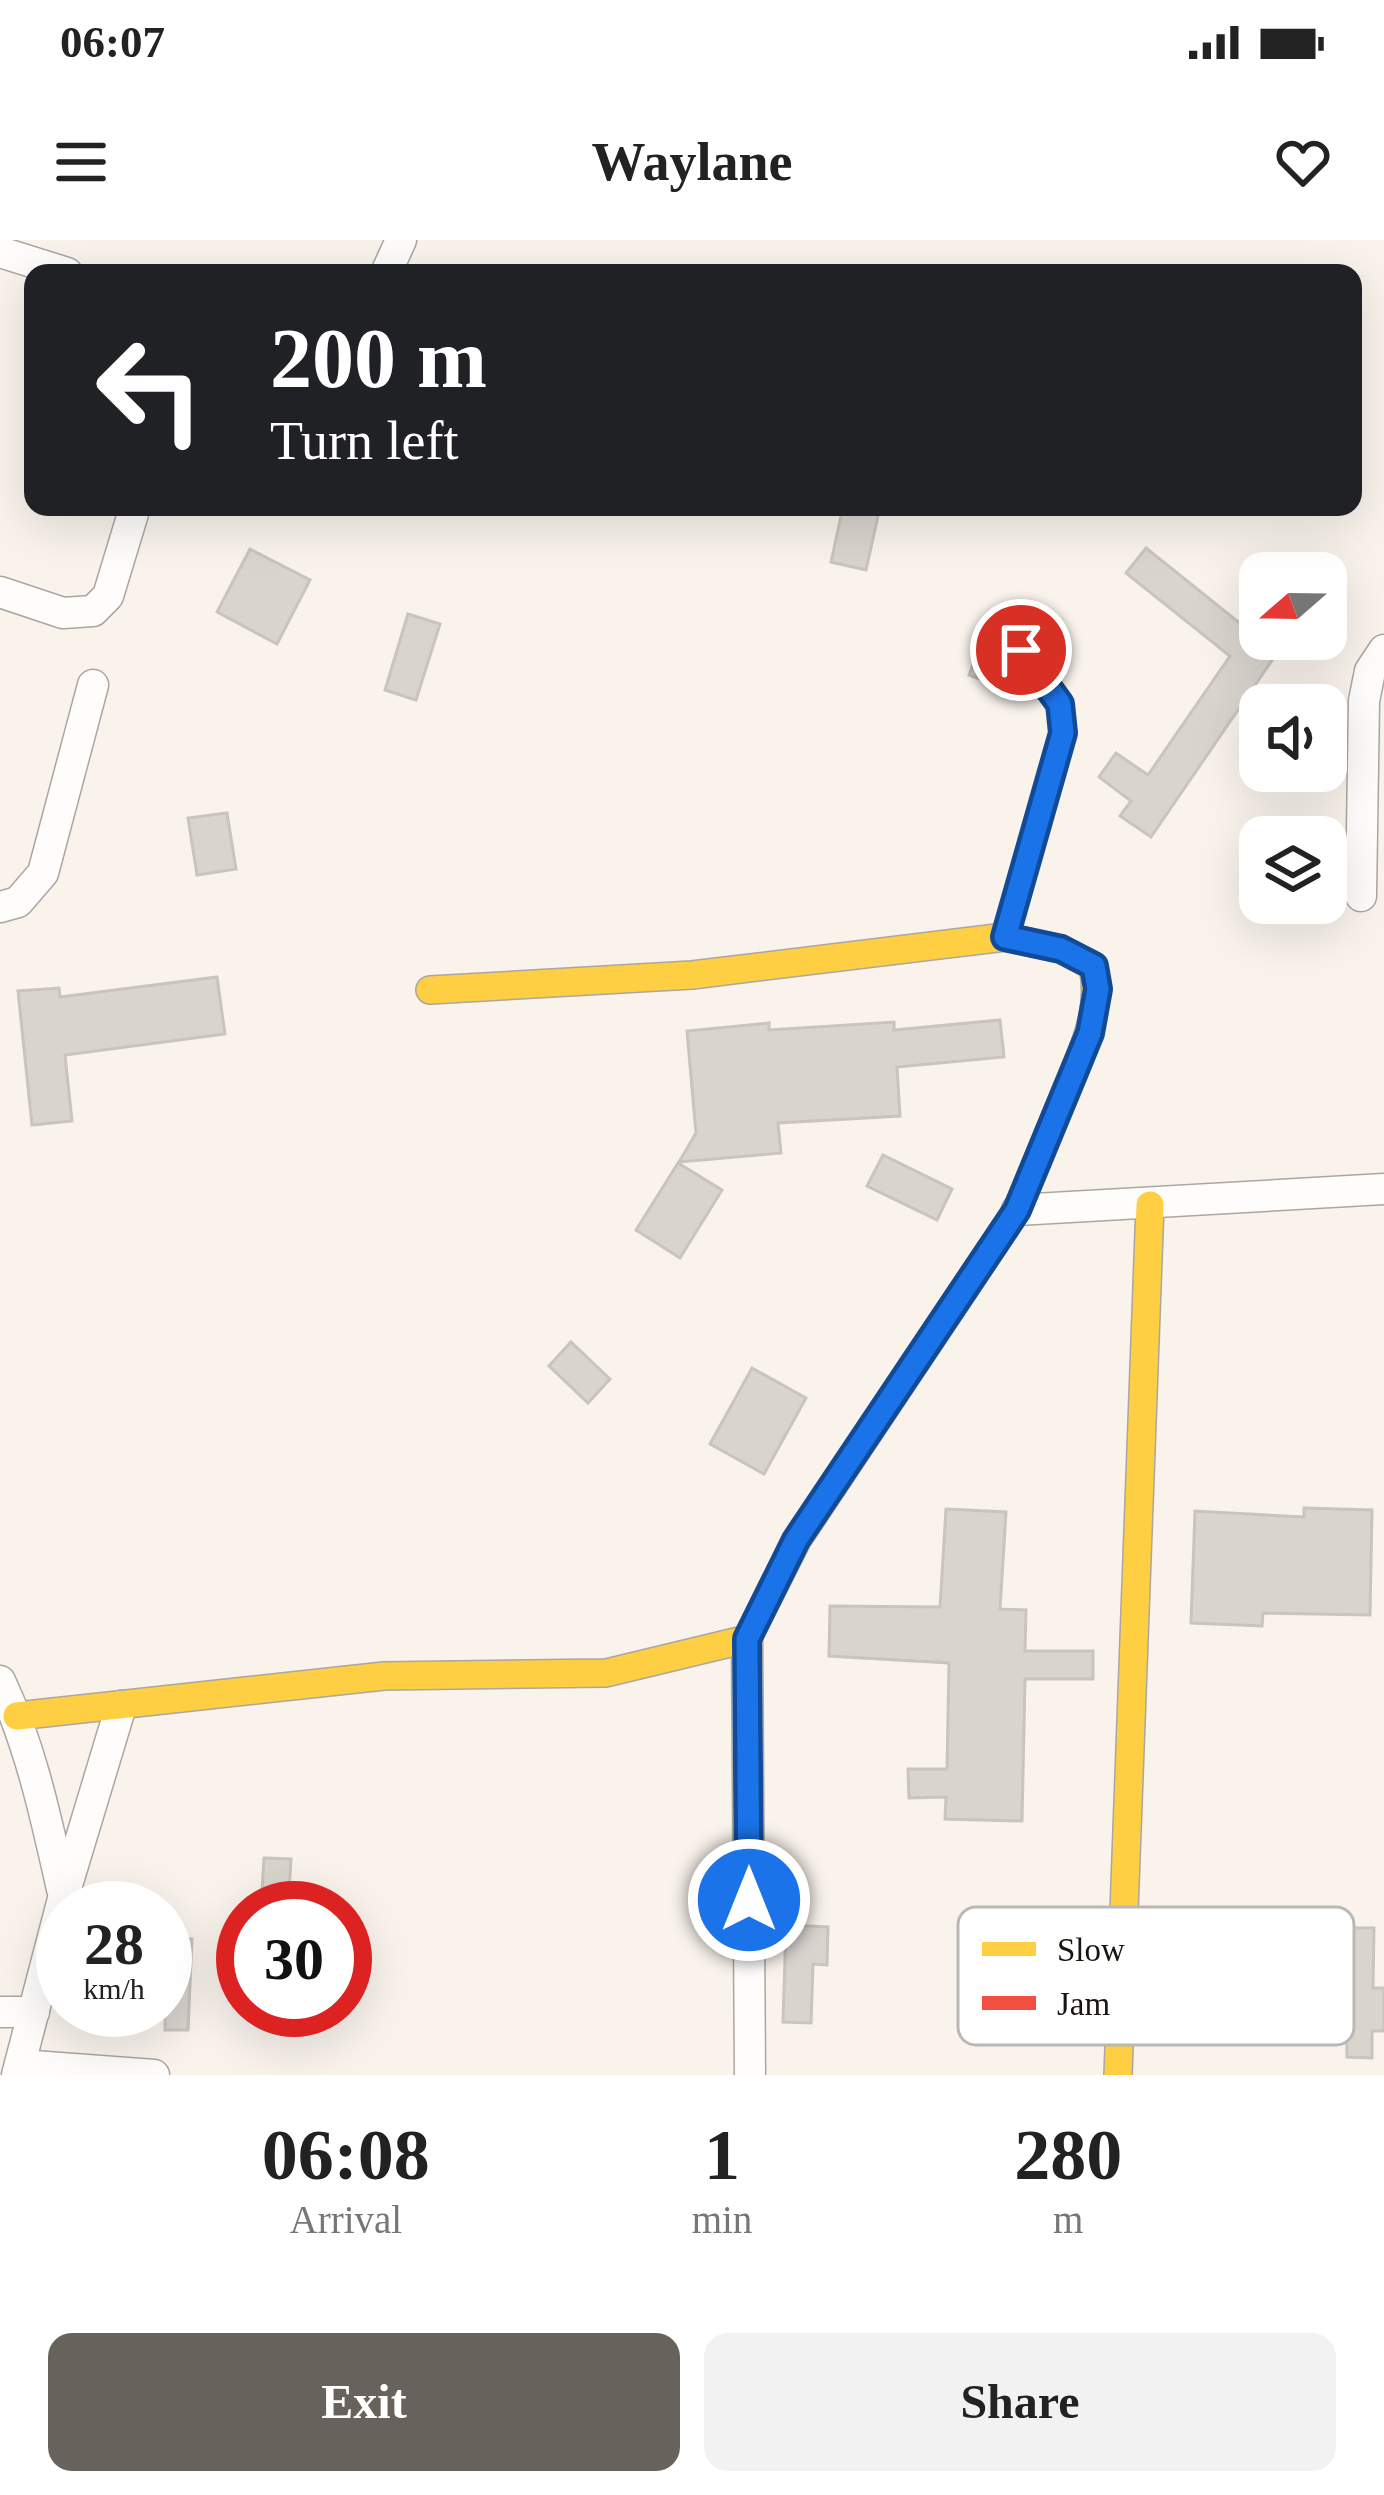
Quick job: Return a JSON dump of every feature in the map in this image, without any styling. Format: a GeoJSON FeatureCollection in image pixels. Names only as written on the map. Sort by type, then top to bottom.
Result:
{"type":"FeatureCollection","features":[{"type":"Feature","properties":{"kind":"street"},"geometry":{"type":"LineString","coordinates":[[0,252],[38,264]]}},
{"type":"Feature","properties":{"kind":"street"},"geometry":{"type":"LineString","coordinates":[[0,592],[63,613],[93,611],[108,596],[132,516]]}},
{"type":"Feature","properties":{"kind":"street"},"geometry":{"type":"LineString","coordinates":[[1361,896],[1364,701],[1370,671],[1384,650]]}},
{"type":"Feature","properties":{"kind":"street"},"geometry":{"type":"LineString","coordinates":[[0,907],[18,902],[43,873],[93,685]]}},
{"type":"Feature","properties":{"kind":"street"},"geometry":{"type":"LineString","coordinates":[[430,990],[692,975],[1005,937],[1061,949],[1094,966],[1098,989],[1090,1033],[1017,1210],[796,1540],[747,1639],[750,2075]]}},
{"type":"Feature","properties":{"kind":"street"},"geometry":{"type":"LineString","coordinates":[[1017,1210],[1384,1189]]}},
{"type":"Feature","properties":{"kind":"street"},"geometry":{"type":"LineString","coordinates":[[1124,1907],[1150,1205]]}},
{"type":"Feature","properties":{"kind":"street"},"geometry":{"type":"LineString","coordinates":[[17,1716],[384,1676],[606,1673],[747,1639]]}},
{"type":"Feature","properties":{"kind":"street"},"geometry":{"type":"LineString","coordinates":[[0,1681],[17,1716],[60,1881]]}},
{"type":"Feature","properties":{"kind":"street"},"geometry":{"type":"LineString","coordinates":[[68,1881],[121,1706]]}},
{"type":"Feature","properties":{"kind":"street"},"geometry":{"type":"LineString","coordinates":[[36,2004],[19,2070],[154,2075]]}},
{"type":"Feature","properties":{"kind":"street"},"geometry":{"type":"LineString","coordinates":[[0,2012],[34,2012]]}},
{"type":"Feature","properties":{"kind":"street"},"geometry":{"type":"LineString","coordinates":[[1118,2075],[1119,2045]]}},
{"type":"Feature","properties":{"kind":"lane"},"geometry":{"type":"LineString","coordinates":[[998,623],[1060,704],[1063,733],[1005,937]]}},
{"type":"Feature","properties":{"kind":"building"},"geometry":{"type":"Polygon","coordinates":[[[841,516],[878,516],[866,570],[831,562],[841,516]]]}},
{"type":"Feature","properties":{"kind":"building"},"geometry":{"type":"Polygon","coordinates":[[[1146,548],[1239,623],[1239,660],[1272,660],[1256,684],[1239,684],[1239,708],[1151,837],[1120,816],[1131,801],[1099,777],[1116,753],[1148,775],[1230,656],[1126,573],[1146,548]]]}},
{"type":"Feature","properties":{"kind":"building"},"geometry":{"type":"Polygon","coordinates":[[[250,549],[310,580],[277,644],[217,612],[250,549]]]}},
{"type":"Feature","properties":{"kind":"building"},"geometry":{"type":"Polygon","coordinates":[[[408,614],[440,624],[416,700],[385,690],[408,614]]]}},
{"type":"Feature","properties":{"kind":"building"},"geometry":{"type":"Polygon","coordinates":[[[979,649],[1016,666],[1007,689],[969,675],[979,649]]]}},
{"type":"Feature","properties":{"kind":"building"},"geometry":{"type":"Polygon","coordinates":[[[227,813],[236,869],[197,875],[188,818],[227,813]]]}},
{"type":"Feature","properties":{"kind":"building"},"geometry":{"type":"Polygon","coordinates":[[[217,977],[225,1034],[65,1055],[72,1121],[32,1125],[18,991],[59,988],[60,997],[217,977]]]}},
{"type":"Feature","properties":{"kind":"building"},"geometry":{"type":"Polygon","coordinates":[[[1000,1020],[1004,1057],[897,1067],[900,1116],[778,1123],[781,1153],[679,1162],[696,1133],[687,1031],[769,1023],[769,1030],[894,1022],[894,1030],[1000,1020]]]}},
{"type":"Feature","properties":{"kind":"building"},"geometry":{"type":"Polygon","coordinates":[[[883,1155],[952,1189],[937,1220],[867,1186],[883,1155]]]}},
{"type":"Feature","properties":{"kind":"building"},"geometry":{"type":"Polygon","coordinates":[[[678,1163],[722,1190],[680,1258],[636,1230],[678,1163]]]}},
{"type":"Feature","properties":{"kind":"building"},"geometry":{"type":"Polygon","coordinates":[[[571,1342],[610,1379],[588,1403],[549,1366],[571,1342]]]}},
{"type":"Feature","properties":{"kind":"building"},"geometry":{"type":"Polygon","coordinates":[[[752,1368],[806,1398],[764,1474],[710,1444],[752,1368]]]}},
{"type":"Feature","properties":{"kind":"building"},"geometry":{"type":"Polygon","coordinates":[[[1304,1508],[1372,1510],[1370,1615],[1263,1613],[1262,1626],[1191,1623],[1195,1511],[1304,1517],[1304,1508]]]}},
{"type":"Feature","properties":{"kind":"building"},"geometry":{"type":"Polygon","coordinates":[[[946,1509],[1006,1512],[1000,1609],[1026,1610],[1025,1651],[1093,1651],[1093,1679],[1025,1679],[1022,1821],[945,1819],[946,1797],[909,1798],[908,1769],[947,1769],[949,1663],[829,1656],[830,1606],[940,1607],[946,1509]]]}},
{"type":"Feature","properties":{"kind":"building"},"geometry":{"type":"Polygon","coordinates":[[[264,1858],[291,1859],[290,1881],[263,1881],[264,1858]]]}},
{"type":"Feature","properties":{"kind":"building"},"geometry":{"type":"Polygon","coordinates":[[[786,1925],[828,1927],[827,1965],[813,1964],[811,2023],[783,2022],[786,1925]]]}},
{"type":"Feature","properties":{"kind":"building"},"geometry":{"type":"Polygon","coordinates":[[[1354,1928],[1374,1928],[1373,1988],[1384,1988],[1384,2031],[1372,2031],[1372,2058],[1347,2057],[1347,2045],[1354,2045],[1354,1928]]]}},
{"type":"Feature","properties":{"kind":"traffic: slow"},"geometry":{"type":"LineString","coordinates":[[430,990],[692,975],[1005,937],[1061,949],[1093,966],[1093,1016],[1065,1094]]}},
{"type":"Feature","properties":{"kind":"traffic: slow"},"geometry":{"type":"LineString","coordinates":[[1124,1907],[1150,1205]]}},
{"type":"Feature","properties":{"kind":"traffic: slow"},"geometry":{"type":"LineString","coordinates":[[17,1716],[384,1676],[606,1673],[747,1639],[797,1540],[833,1486]]}},
{"type":"Feature","properties":{"kind":"traffic: slow"},"geometry":{"type":"LineString","coordinates":[[1118,2075],[1119,2045]]}},
{"type":"Feature","properties":{"kind":"traffic: jam"},"geometry":{"type":"LineString","coordinates":[[833,1486],[1017,1210],[1065,1094]]}},
{"type":"Feature","properties":{"kind":"route"},"geometry":{"type":"LineString","coordinates":[[749,1900],[747,1639],[796,1540],[1017,1210],[1090,1033],[1098,989],[1094,966],[1061,949],[1005,937],[1063,733],[1060,704],[1021,650]]}}]}
